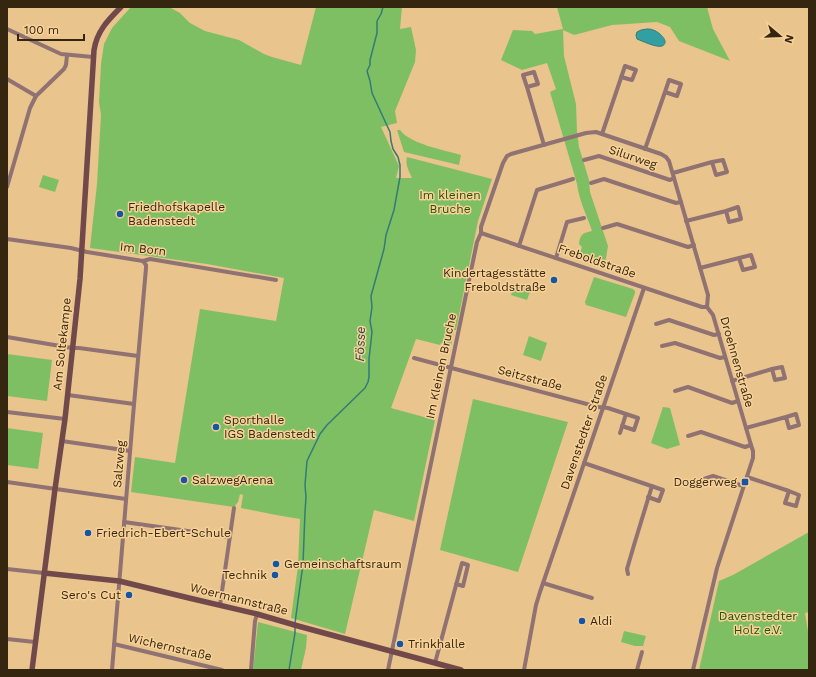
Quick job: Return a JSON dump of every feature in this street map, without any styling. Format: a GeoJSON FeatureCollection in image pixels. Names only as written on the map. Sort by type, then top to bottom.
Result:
{"type":"FeatureCollection","features":[{"type":"Feature","properties":{"kind":"street","name":"Am Soltekampe"},"geometry":{"type":"LineString","coordinates":[[32,670],[68,395],[80,279],[93,57],[95,44],[101,30],[106,22],[121,7]]}},
{"type":"Feature","properties":{"kind":"street"},"geometry":{"type":"LineString","coordinates":[[7,29],[61,54],[93,57]]}},
{"type":"Feature","properties":{"kind":"street"},"geometry":{"type":"LineString","coordinates":[[7,187],[9,169],[30,108],[36,96],[64,69],[67,55]]}},
{"type":"Feature","properties":{"kind":"street"},"geometry":{"type":"LineString","coordinates":[[602,134],[621,77]]}},
{"type":"Feature","properties":{"kind":"street"},"geometry":{"type":"LineString","coordinates":[[7,79],[36,96]]}},
{"type":"Feature","properties":{"kind":"street"},"geometry":{"type":"LineString","coordinates":[[527,88],[544,145]]}},
{"type":"Feature","properties":{"kind":"street"},"geometry":{"type":"LineString","coordinates":[[645,149],[665,92]]}},
{"type":"Feature","properties":{"kind":"street","name":"Droehnenstraße"},"geometry":{"type":"LineString","coordinates":[[573,136],[591,132],[602,134],[661,154],[669,160],[708,295],[707,307],[713,315],[753,451],[753,458],[717,568],[693,670]]}},
{"type":"Feature","properties":{"kind":"street","name":"Im Kleinen Bruche"},"geometry":{"type":"LineString","coordinates":[[388,670],[477,242],[504,159],[506,156],[511,154],[573,136]]}},
{"type":"Feature","properties":{"kind":"street","name":"Silurweg"},"geometry":{"type":"LineString","coordinates":[[584,160],[599,156],[670,180],[674,178]]}},
{"type":"Feature","properties":{"kind":"street"},"geometry":{"type":"LineString","coordinates":[[673,173],[712,162]]}},
{"type":"Feature","properties":{"kind":"street"},"geometry":{"type":"LineString","coordinates":[[519,246],[537,190],[573,179]]}},
{"type":"Feature","properties":{"kind":"street"},"geometry":{"type":"LineString","coordinates":[[591,183],[604,179],[676,203],[681,202]]}},
{"type":"Feature","properties":{"kind":"street"},"geometry":{"type":"LineString","coordinates":[[686,222],[726,211]]}},
{"type":"Feature","properties":{"kind":"street"},"geometry":{"type":"LineString","coordinates":[[556,258],[567,222],[584,218]]}},
{"type":"Feature","properties":{"kind":"street"},"geometry":{"type":"LineString","coordinates":[[603,228],[617,224],[688,247],[694,246]]}},
{"type":"Feature","properties":{"kind":"street","name":"Freboldstraße"},"geometry":{"type":"LineString","coordinates":[[481,233],[702,307],[707,307]]}},
{"type":"Feature","properties":{"kind":"street","name":"Im Born"},"geometry":{"type":"LineString","coordinates":[[7,239],[72,248],[81,251],[143,261],[150,259],[276,280]]}},
{"type":"Feature","properties":{"kind":"street"},"geometry":{"type":"LineString","coordinates":[[700,268],[739,258]]}},
{"type":"Feature","properties":{"kind":"street","name":"Salzweg"},"geometry":{"type":"LineString","coordinates":[[112,670],[146,268],[143,261]]}},
{"type":"Feature","properties":{"kind":"street","name":"Davenstedter Straße"},"geometry":{"type":"LineString","coordinates":[[524,670],[536,605],[644,288]]}},
{"type":"Feature","properties":{"kind":"street"},"geometry":{"type":"LineString","coordinates":[[656,324],[669,320],[714,335],[719,334]]}},
{"type":"Feature","properties":{"kind":"street"},"geometry":{"type":"LineString","coordinates":[[7,337],[72,348],[138,356]]}},
{"type":"Feature","properties":{"kind":"street"},"geometry":{"type":"LineString","coordinates":[[662,346],[675,343],[720,358],[725,356]]}},
{"type":"Feature","properties":{"kind":"street","name":"Seitzstraße"},"geometry":{"type":"LineString","coordinates":[[414,358],[598,407],[608,408],[626,414]]}},
{"type":"Feature","properties":{"kind":"street"},"geometry":{"type":"LineString","coordinates":[[732,381],[772,369]]}},
{"type":"Feature","properties":{"kind":"street"},"geometry":{"type":"LineString","coordinates":[[675,392],[688,387],[732,403],[738,401]]}},
{"type":"Feature","properties":{"kind":"street"},"geometry":{"type":"LineString","coordinates":[[68,395],[134,404]]}},
{"type":"Feature","properties":{"kind":"street"},"geometry":{"type":"LineString","coordinates":[[7,412],[65,419]]}},
{"type":"Feature","properties":{"kind":"street"},"geometry":{"type":"LineString","coordinates":[[620,433],[622,426],[626,414],[638,418],[634,430],[622,426]]}},
{"type":"Feature","properties":{"kind":"street"},"geometry":{"type":"LineString","coordinates":[[746,428],[786,417]]}},
{"type":"Feature","properties":{"kind":"street"},"geometry":{"type":"LineString","coordinates":[[688,436],[701,432],[745,447],[751,445]]}},
{"type":"Feature","properties":{"kind":"street"},"geometry":{"type":"LineString","coordinates":[[62,441],[130,451]]}},
{"type":"Feature","properties":{"kind":"street"},"geometry":{"type":"LineString","coordinates":[[584,463],[663,490],[659,501],[648,497]]}},
{"type":"Feature","properties":{"kind":"street"},"geometry":{"type":"LineString","coordinates":[[701,480],[713,476],[743,486]]}},
{"type":"Feature","properties":{"kind":"street"},"geometry":{"type":"LineString","coordinates":[[747,477],[789,491]]}},
{"type":"Feature","properties":{"kind":"street"},"geometry":{"type":"LineString","coordinates":[[7,482],[126,500]]}},
{"type":"Feature","properties":{"kind":"street"},"geometry":{"type":"LineString","coordinates":[[628,574],[627,569],[652,486]]}},
{"type":"Feature","properties":{"kind":"street"},"geometry":{"type":"LineString","coordinates":[[220,605],[234,508]]}},
{"type":"Feature","properties":{"kind":"street"},"geometry":{"type":"LineString","coordinates":[[124,522],[230,537]]}},
{"type":"Feature","properties":{"kind":"street"},"geometry":{"type":"LineString","coordinates":[[435,663],[456,584],[462,563],[468,565],[463,586],[456,584]]}},
{"type":"Feature","properties":{"kind":"street","name":"Woermannstraße"},"geometry":{"type":"LineString","coordinates":[[7,569],[119,582],[257,614],[461,670]]}},
{"type":"Feature","properties":{"kind":"street"},"geometry":{"type":"LineString","coordinates":[[543,583],[592,598]]}},
{"type":"Feature","properties":{"kind":"street"},"geometry":{"type":"LineString","coordinates":[[251,670],[255,621],[257,614]]}},
{"type":"Feature","properties":{"kind":"street"},"geometry":{"type":"LineString","coordinates":[[7,639],[35,642]]}},
{"type":"Feature","properties":{"kind":"street","name":"Wichernstraße"},"geometry":{"type":"LineString","coordinates":[[114,644],[222,670]]}},
{"type":"Feature","properties":{"kind":"street"},"geometry":{"type":"LineString","coordinates":[[637,670],[642,652]]}},
{"type":"Feature","properties":{"kind":"green space","name":"Im kleinen Bruche"},"geometry":{"type":"Polygon","coordinates":[[[131,7],[169,7],[180,13],[190,23],[205,31],[239,40],[264,54],[301,65],[316,7],[402,7],[400,29],[411,27],[416,50],[415,62],[395,111],[397,123],[381,127],[399,166],[396,178],[412,178],[407,165],[407,157],[492,179],[478,221],[456,330],[454,330],[451,346],[416,339],[391,408],[435,420],[414,521],[374,510],[345,634],[291,618],[298,566],[300,519],[241,508],[243,495],[240,494],[238,502],[234,507],[131,492],[135,457],[175,463],[200,309],[276,321],[284,278],[207,264],[90,248],[97,184],[101,115],[99,102],[101,64],[104,44],[112,28],[131,7]]]}},
{"type":"Feature","properties":{"kind":"green space"},"geometry":{"type":"Polygon","coordinates":[[[557,7],[707,7],[713,29],[730,61],[679,41],[670,27],[657,22],[612,25],[574,35],[563,30],[564,56],[576,104],[579,147],[589,180],[590,192],[608,246],[605,264],[593,263],[578,258],[582,247],[579,244],[581,236],[584,233],[592,231],[579,196],[577,184],[550,92],[556,89],[547,63],[522,70],[501,60],[513,30],[532,31],[535,34],[563,29],[557,7]]]}},
{"type":"Feature","properties":{"kind":"green space"},"geometry":{"type":"Polygon","coordinates":[[[397,130],[400,130],[405,135],[419,143],[461,155],[459,165],[404,152],[397,130]]]}},
{"type":"Feature","properties":{"kind":"green space"},"geometry":{"type":"Polygon","coordinates":[[[43,175],[59,180],[55,192],[39,187],[43,175]]]}},
{"type":"Feature","properties":{"kind":"green space"},"geometry":{"type":"Polygon","coordinates":[[[594,277],[633,289],[635,291],[626,317],[586,305],[585,302],[594,277]]]}},
{"type":"Feature","properties":{"kind":"green space"},"geometry":{"type":"Polygon","coordinates":[[[515,283],[531,289],[527,300],[511,295],[515,283]]]}},
{"type":"Feature","properties":{"kind":"green space"},"geometry":{"type":"Polygon","coordinates":[[[529,336],[547,343],[541,361],[523,355],[529,336]]]}},
{"type":"Feature","properties":{"kind":"green space"},"geometry":{"type":"Polygon","coordinates":[[[7,354],[52,360],[47,401],[7,396],[7,354]]]}},
{"type":"Feature","properties":{"kind":"green space"},"geometry":{"type":"Polygon","coordinates":[[[473,399],[568,422],[518,572],[440,550],[473,399]]]}},
{"type":"Feature","properties":{"kind":"green space"},"geometry":{"type":"Polygon","coordinates":[[[663,407],[670,408],[680,445],[667,449],[651,443],[663,407]]]}},
{"type":"Feature","properties":{"kind":"green space"},"geometry":{"type":"Polygon","coordinates":[[[7,428],[43,433],[38,469],[7,465],[7,428]]]}},
{"type":"Feature","properties":{"kind":"green space","name":"Davenstedter Holz e.V."},"geometry":{"type":"Polygon","coordinates":[[[809,532],[809,612],[805,613],[809,638],[809,670],[699,670],[719,581],[733,575],[809,532]]]}},
{"type":"Feature","properties":{"kind":"green space"},"geometry":{"type":"Polygon","coordinates":[[[258,622],[307,635],[306,648],[301,670],[253,670],[258,622]]]}},
{"type":"Feature","properties":{"kind":"green space"},"geometry":{"type":"Polygon","coordinates":[[[624,631],[646,636],[643,646],[635,646],[621,642],[624,631]]]}},
{"type":"Feature","properties":{"kind":"water"},"geometry":{"type":"Polygon","coordinates":[[[651,29],[660,34],[665,42],[662,46],[657,46],[637,39],[637,32],[651,29]]]}},
{"type":"Feature","properties":{"kind":"waterway","name":"Fösse"},"geometry":{"type":"LineString","coordinates":[[295,623],[303,564],[307,461],[320,434],[327,425],[365,388],[368,382],[372,332],[370,321],[372,307],[371,296],[384,249],[386,235],[394,210],[400,177],[398,157],[393,149],[390,132],[372,93],[367,71],[370,65],[377,33],[377,21],[383,7]]}},
{"type":"Feature","properties":{"kind":"waterway","name":"Fösse"},"geometry":{"type":"LineString","coordinates":[[289,670],[295,627]]}},
{"type":"Feature","properties":{"kind":"place","name":"Friedhofskapelle Badenstedt"},"geometry":{"type":"Point","coordinates":[120,214]}},
{"type":"Feature","properties":{"kind":"place","name":"Kindertagesstätte Freboldstraße"},"geometry":{"type":"Point","coordinates":[554,280]}},
{"type":"Feature","properties":{"kind":"place","name":"Sporthalle IGS Badenstedt"},"geometry":{"type":"Point","coordinates":[216,427]}},
{"type":"Feature","properties":{"kind":"place","name":"SalzwegArena"},"geometry":{"type":"Point","coordinates":[184,480]}},
{"type":"Feature","properties":{"kind":"place","name":"Doggerweg"},"geometry":{"type":"Point","coordinates":[745,482]}},
{"type":"Feature","properties":{"kind":"place","name":"Friedrich-Ebert-Schule"},"geometry":{"type":"Point","coordinates":[88,533]}},
{"type":"Feature","properties":{"kind":"place","name":"Gemeinschaftsraum"},"geometry":{"type":"Point","coordinates":[276,564]}},
{"type":"Feature","properties":{"kind":"place","name":"Technik"},"geometry":{"type":"Point","coordinates":[275,575]}},
{"type":"Feature","properties":{"kind":"place","name":"Sero's Cut"},"geometry":{"type":"Point","coordinates":[129,595]}},
{"type":"Feature","properties":{"kind":"place","name":"Aldi"},"geometry":{"type":"Point","coordinates":[582,621]}},
{"type":"Feature","properties":{"kind":"place","name":"Trinkhalle"},"geometry":{"type":"Point","coordinates":[400,644]}}]}
